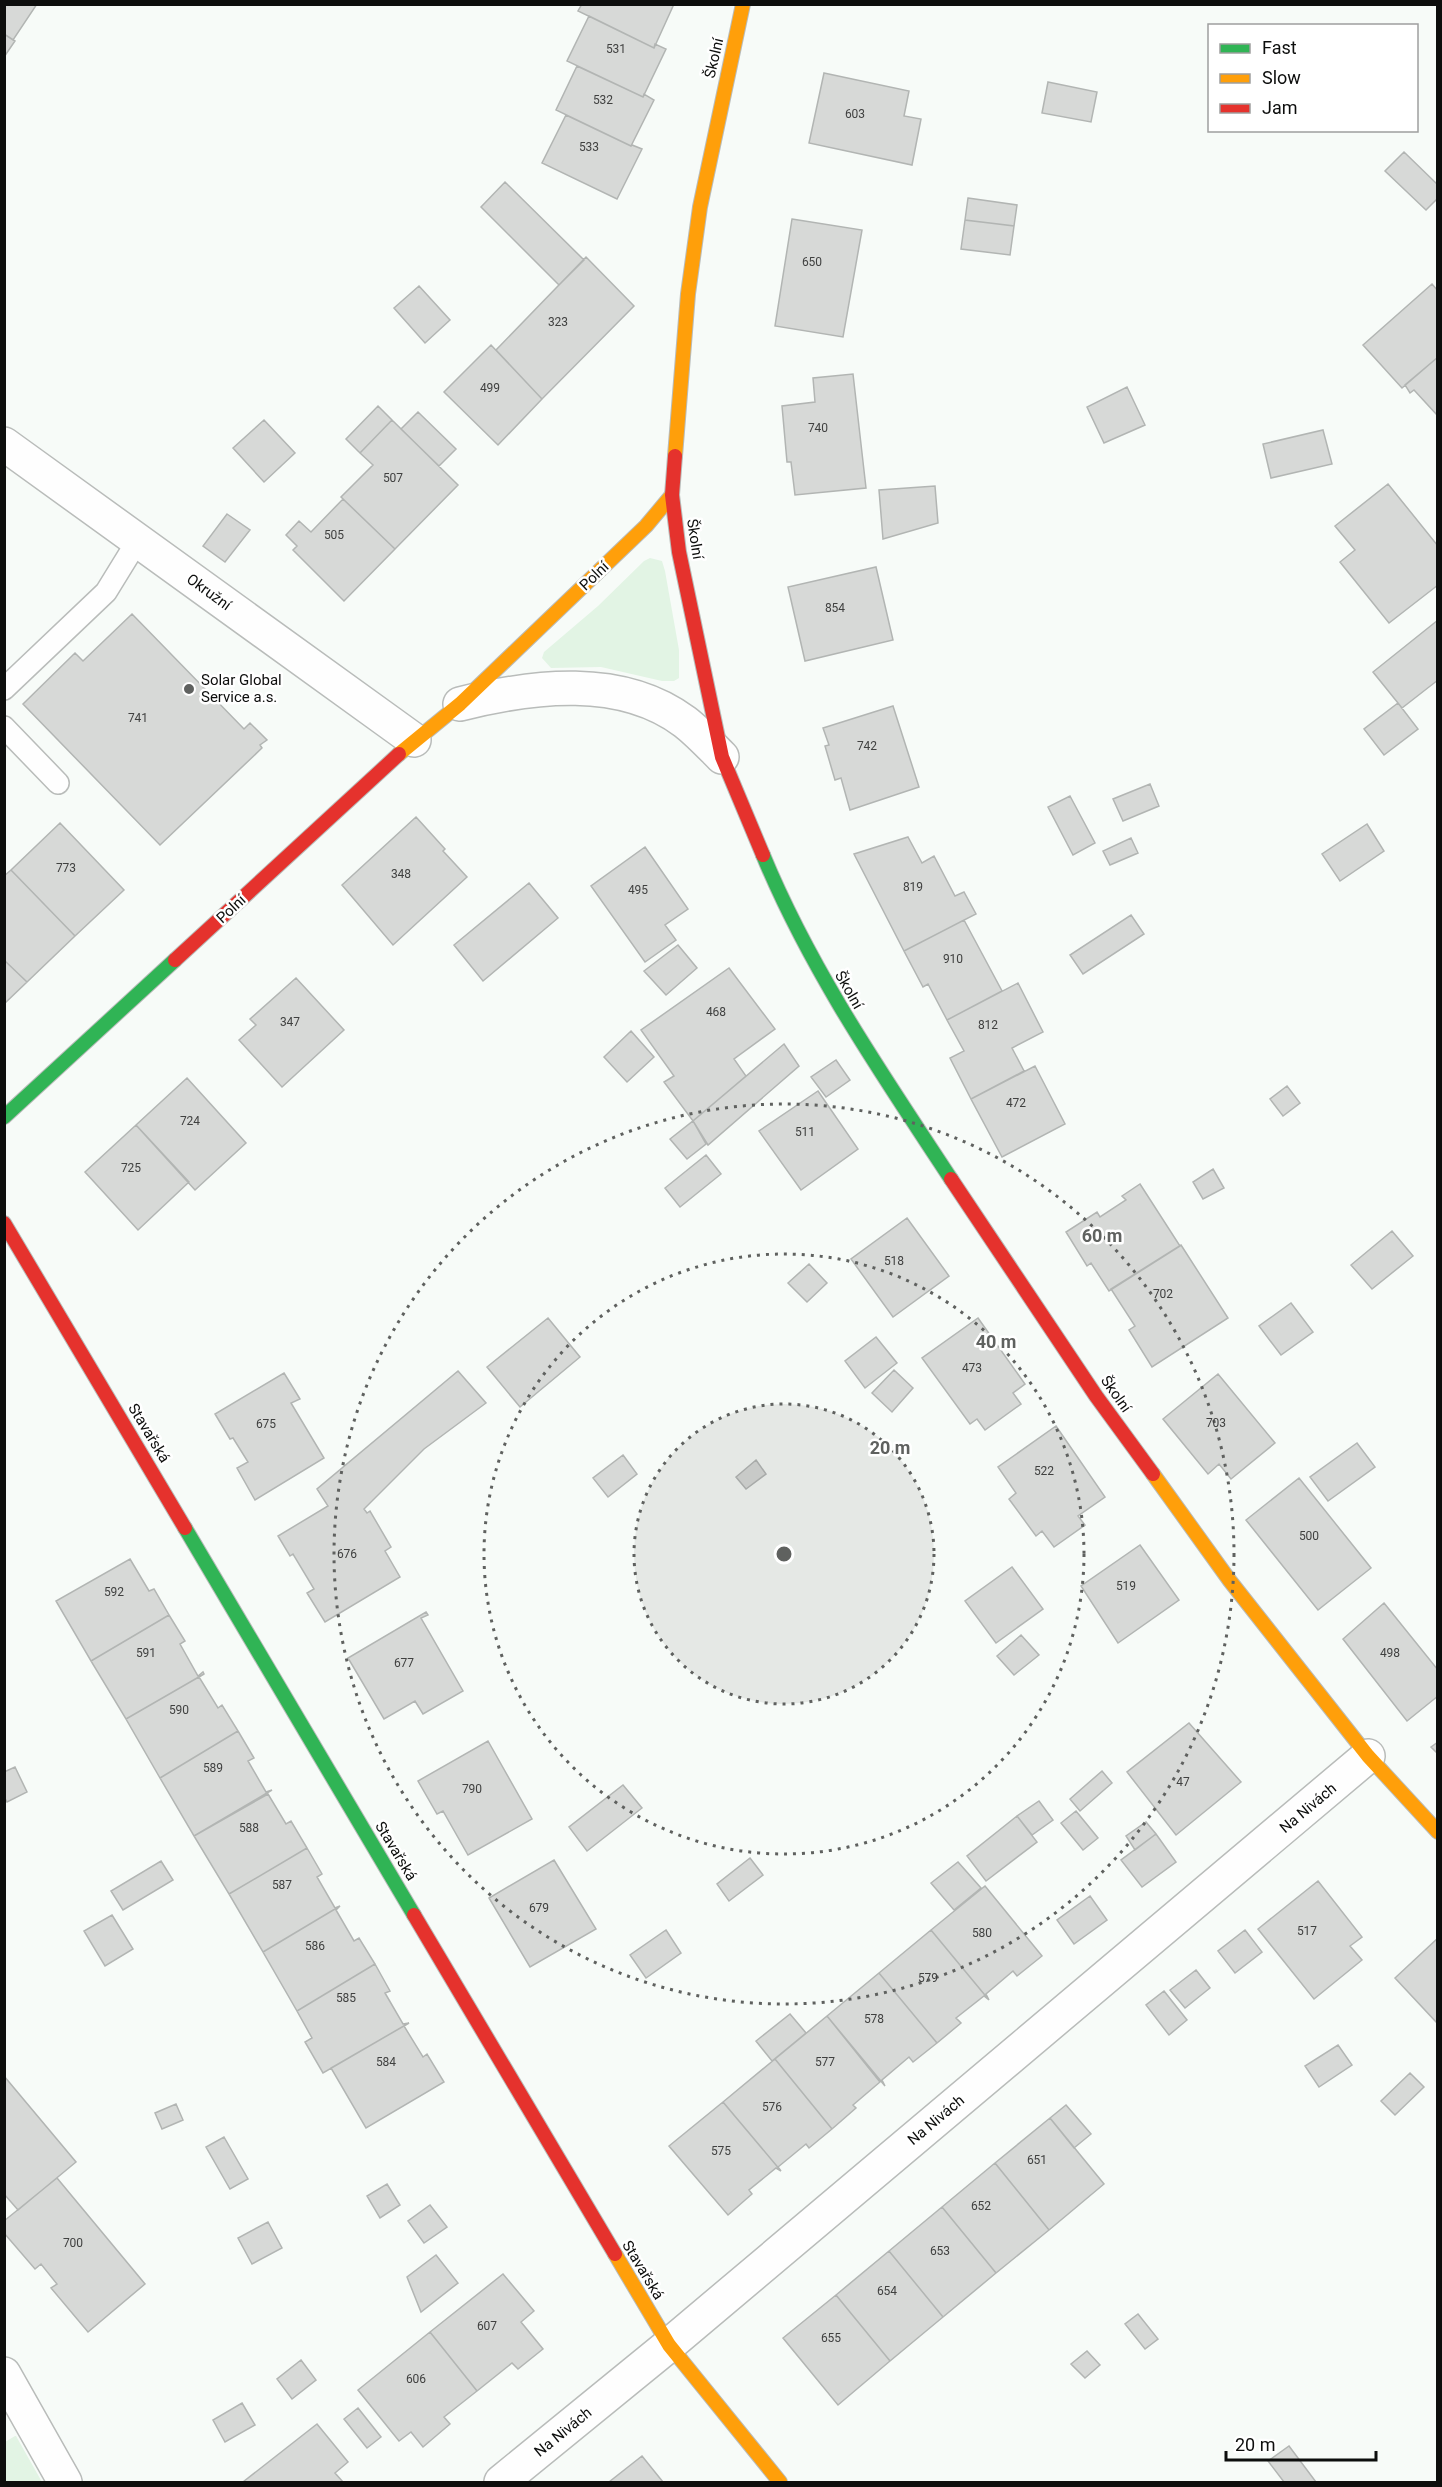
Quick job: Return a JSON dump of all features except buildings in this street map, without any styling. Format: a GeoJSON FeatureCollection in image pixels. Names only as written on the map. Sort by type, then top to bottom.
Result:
{"type":"FeatureCollection","features":[{"type":"Feature","properties":{"kind":"street","name":"Školní"},"geometry":{"type":"LineString","coordinates":[[743,4],[700,207],[688,294],[672,495],[679,552],[722,757],[777,889],[799,935],[856,1036],[1096,1396],[1230,1581],[1368,1756],[1437,1832]]}},
{"type":"Feature","properties":{"kind":"street","name":"Okružní"},"geometry":{"type":"LineString","coordinates":[[4,444],[414,740]]}},
{"type":"Feature","properties":{"kind":"street","name":"Polní"},"geometry":{"type":"LineString","coordinates":[[4,1118],[414,740],[460,704],[646,526],[672,495]]}},
{"type":"Feature","properties":{"kind":"street","name":"Polní"},"geometry":{"type":"LineString","coordinates":[[460,704],[501,693],[539,689],[586,689],[613,693],[650,703],[669,712],[686,722],[722,757]]}},
{"type":"Feature","properties":{"kind":"street","name":"Stavařská"},"geometry":{"type":"LineString","coordinates":[[4,1223],[669,2345],[780,2482]]}},
{"type":"Feature","properties":{"kind":"street","name":"Na Nivách"},"geometry":{"type":"LineString","coordinates":[[501,2482],[669,2345],[1368,1756]]}},
{"type":"Feature","properties":{"kind":"street"},"geometry":{"type":"LineString","coordinates":[[4,2374],[65,2482]]}},
{"type":"Feature","properties":{"kind":"lane"},"geometry":{"type":"LineString","coordinates":[[4,689],[106,592],[138,540]]}},
{"type":"Feature","properties":{"kind":"lane"},"geometry":{"type":"LineString","coordinates":[[4,727],[58,783]]}},
{"type":"Feature","properties":{"kind":"green space"},"geometry":{"type":"Polygon","coordinates":[[[650,558],[662,561],[665,571],[679,650],[679,678],[674,681],[662,681],[601,667],[551,668],[542,658],[544,652],[650,558]]]}},
{"type":"Feature","properties":{"kind":"green space"},"geometry":{"type":"Polygon","coordinates":[[[15,2436],[42,2482],[5,2482],[5,2442],[15,2436]]]}},
{"type":"Feature","properties":{"kind":"traffic: fast"},"geometry":{"type":"LineString","coordinates":[[763,855],[782,898],[825,981],[951,1179]]}},
{"type":"Feature","properties":{"kind":"traffic: fast"},"geometry":{"type":"LineString","coordinates":[[4,1117],[175,960]]}},
{"type":"Feature","properties":{"kind":"traffic: fast"},"geometry":{"type":"LineString","coordinates":[[185,1528],[414,1915]]}},
{"type":"Feature","properties":{"kind":"traffic: slow"},"geometry":{"type":"LineString","coordinates":[[675,456],[688,294],[700,207],[743,4]]}},
{"type":"Feature","properties":{"kind":"traffic: slow"},"geometry":{"type":"LineString","coordinates":[[399,754],[460,704],[646,526],[672,495]]}},
{"type":"Feature","properties":{"kind":"traffic: slow"},"geometry":{"type":"LineString","coordinates":[[1153,1474],[1230,1581],[1368,1756],[1438,1832]]}},
{"type":"Feature","properties":{"kind":"traffic: slow"},"geometry":{"type":"LineString","coordinates":[[615,2254],[669,2345],[780,2482]]}},
{"type":"Feature","properties":{"kind":"traffic: jam"},"geometry":{"type":"LineString","coordinates":[[675,456],[672,495],[679,552],[722,757],[763,855]]}},
{"type":"Feature","properties":{"kind":"traffic: jam"},"geometry":{"type":"LineString","coordinates":[[175,960],[399,754]]}},
{"type":"Feature","properties":{"kind":"traffic: jam"},"geometry":{"type":"LineString","coordinates":[[951,1179],[1096,1396],[1153,1474]]}},
{"type":"Feature","properties":{"kind":"traffic: jam"},"geometry":{"type":"LineString","coordinates":[[4,1223],[185,1528]]}},
{"type":"Feature","properties":{"kind":"traffic: jam"},"geometry":{"type":"LineString","coordinates":[[414,1915],[615,2254]]}},
{"type":"Feature","properties":{"kind":"place","name":"Solar Global Service a.s."},"geometry":{"type":"Point","coordinates":[189,689]}}]}
